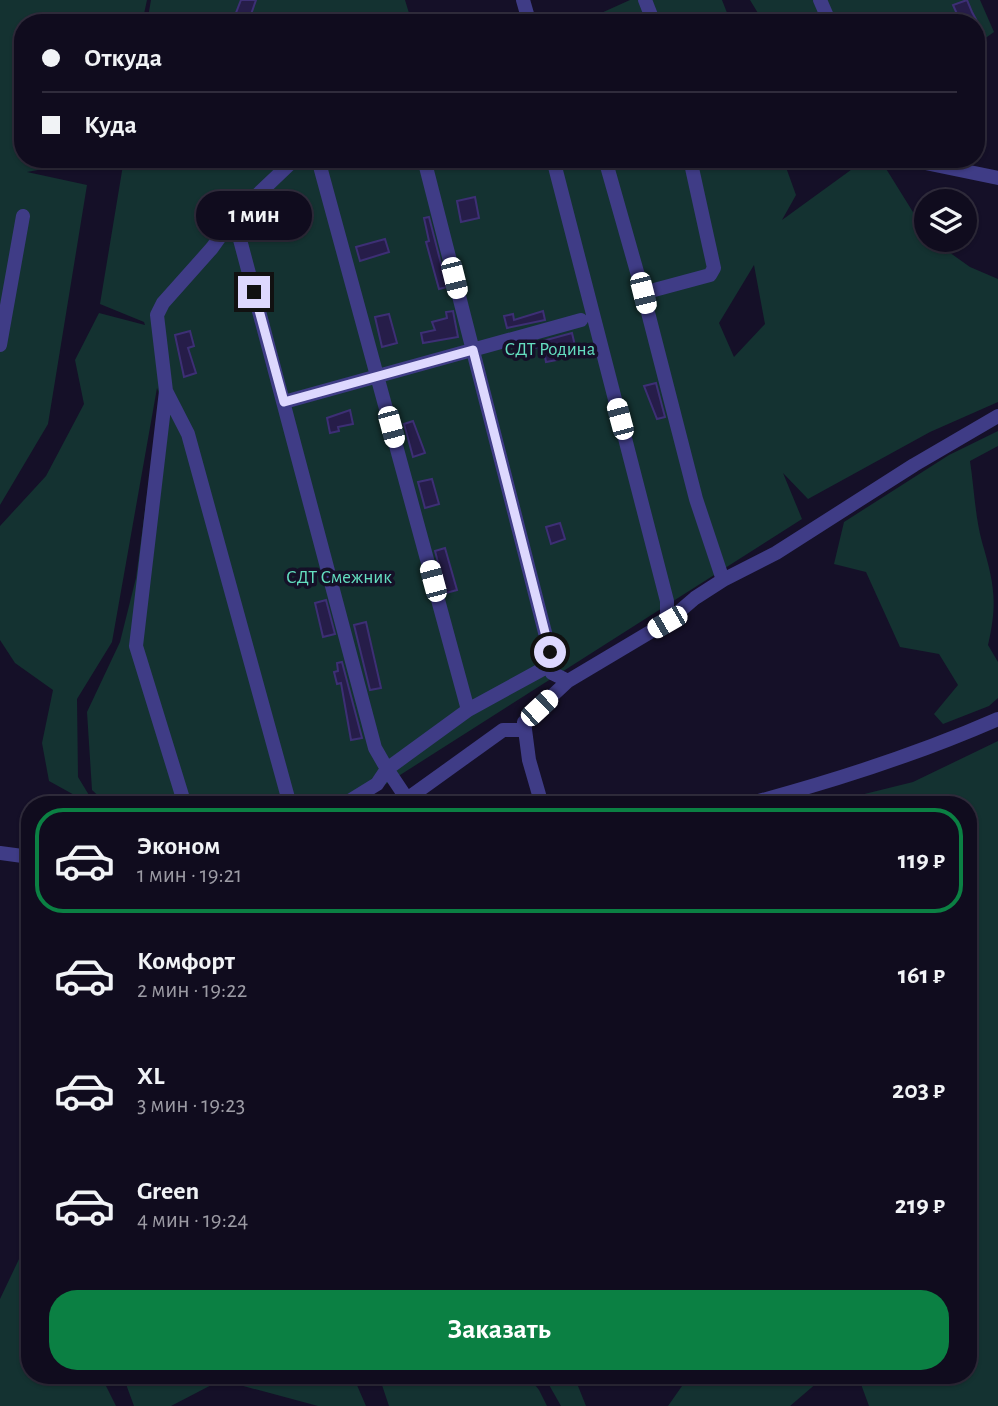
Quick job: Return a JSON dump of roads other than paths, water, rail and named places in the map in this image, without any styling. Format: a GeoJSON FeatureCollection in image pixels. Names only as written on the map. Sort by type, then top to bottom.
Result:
{"type":"FeatureCollection","features":[{"type":"Feature","properties":{"kind":"street"},"geometry":{"type":"LineString","coordinates":[[182,796],[136,646],[166,391],[157,315],[163,303],[212,248],[234,217],[286,168]]}},
{"type":"Feature","properties":{"kind":"street"},"geometry":{"type":"LineString","coordinates":[[320,168],[468,710]]}},
{"type":"Feature","properties":{"kind":"street"},"geometry":{"type":"LineString","coordinates":[[426,168],[552,664],[552,673],[568,681]]}},
{"type":"Feature","properties":{"kind":"street"},"geometry":{"type":"LineString","coordinates":[[555,168],[667,601],[667,622]]}},
{"type":"Feature","properties":{"kind":"street"},"geometry":{"type":"LineString","coordinates":[[608,168],[696,499],[723,580]]}},
{"type":"Feature","properties":{"kind":"street"},"geometry":{"type":"LineString","coordinates":[[643,293],[710,275],[714,268],[692,168]]}},
{"type":"Feature","properties":{"kind":"street"},"geometry":{"type":"LineString","coordinates":[[950,168],[998,178]]}},
{"type":"Feature","properties":{"kind":"street"},"geometry":{"type":"LineString","coordinates":[[0,345],[23,216]]}},
{"type":"Feature","properties":{"kind":"street"},"geometry":{"type":"LineString","coordinates":[[234,217],[375,748],[405,796]]}},
{"type":"Feature","properties":{"kind":"street"},"geometry":{"type":"LineString","coordinates":[[284,402],[581,320]]}},
{"type":"Feature","properties":{"kind":"street"},"geometry":{"type":"LineString","coordinates":[[166,391],[187,433],[288,796]]}},
{"type":"Feature","properties":{"kind":"street"},"geometry":{"type":"LineString","coordinates":[[539,796],[529,760],[524,722],[568,681],[667,622],[695,598],[723,580],[776,553],[914,465],[998,416]]}},
{"type":"Feature","properties":{"kind":"street"},"geometry":{"type":"LineString","coordinates":[[358,796],[377,784],[387,769],[468,710],[552,664]]}},
{"type":"Feature","properties":{"kind":"street"},"geometry":{"type":"LineString","coordinates":[[778,796],[813,787],[953,739],[998,719]]}},
{"type":"Feature","properties":{"kind":"street"},"geometry":{"type":"LineString","coordinates":[[411,796],[503,730],[525,730]]}},
{"type":"Feature","properties":{"kind":"street"},"geometry":{"type":"LineString","coordinates":[[0,853],[21,856]]}},
{"type":"Feature","properties":{"kind":"park label","name":"СДТ Родина"},"geometry":{"type":"Point","coordinates":[550,348]}},
{"type":"Feature","properties":{"kind":"park label","name":"СДТ Смежник"},"geometry":{"type":"Point","coordinates":[339,576]}}]}
